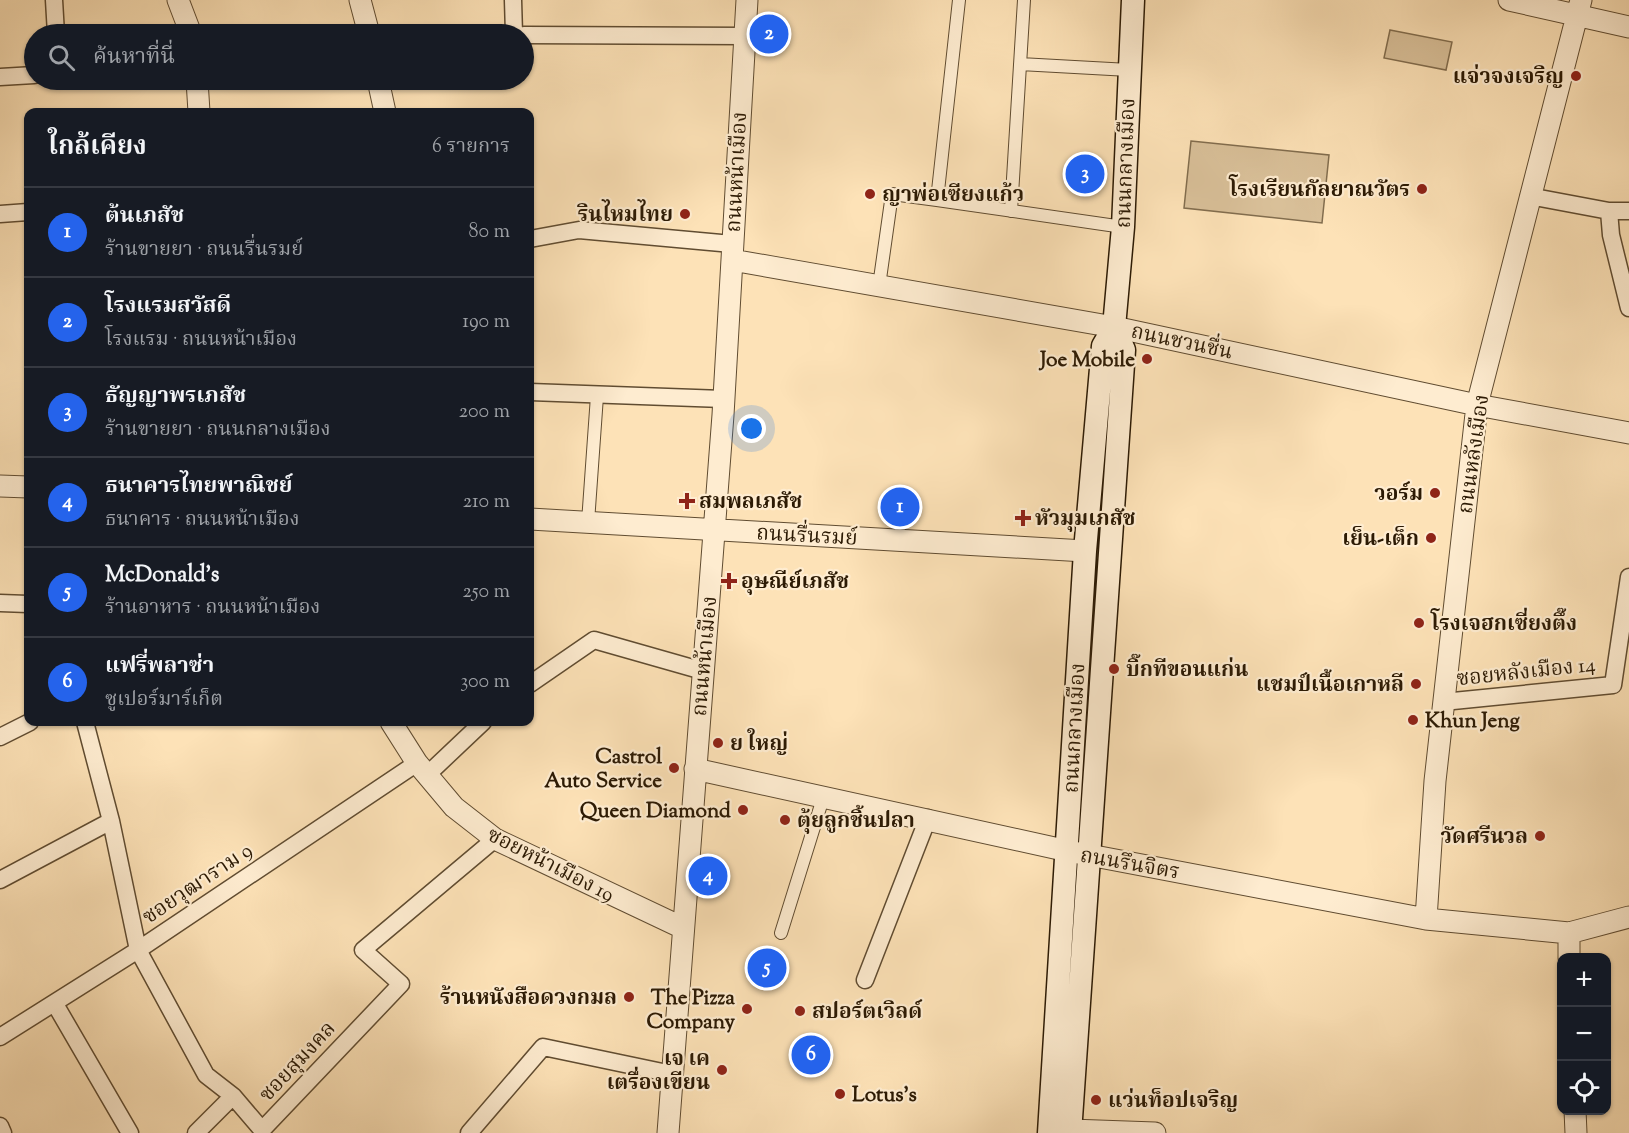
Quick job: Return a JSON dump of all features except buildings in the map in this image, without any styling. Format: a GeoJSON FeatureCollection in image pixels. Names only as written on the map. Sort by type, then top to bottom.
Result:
{"type":"FeatureCollection","features":[{"type":"Feature","properties":{"kind":"main road","name":"ถนนกลางเมือง"},"geometry":{"type":"LineString","coordinates":[[1078,853],[1085,551],[1103,346],[1114,327],[1123,227],[1132,0]]}},
{"type":"Feature","properties":{"kind":"main road","name":"ถนนกลางเมือง"},"geometry":{"type":"LineString","coordinates":[[1060,1132],[1078,853],[1109,554],[1124,350],[1114,327]]}},
{"type":"Feature","properties":{"kind":"main road"},"geometry":{"type":"LineString","coordinates":[[1085,551],[1109,554]]}},
{"type":"Feature","properties":{"kind":"street"},"geometry":{"type":"LineString","coordinates":[[54,0],[55,24]]}},
{"type":"Feature","properties":{"kind":"street"},"geometry":{"type":"LineString","coordinates":[[178,0],[187,24]]}},
{"type":"Feature","properties":{"kind":"street"},"geometry":{"type":"LineString","coordinates":[[360,0],[366,24]]}},
{"type":"Feature","properties":{"kind":"street"},"geometry":{"type":"LineString","coordinates":[[513,0],[514,24]]}},
{"type":"Feature","properties":{"kind":"street","name":"ถนนหน้าเมือง"},"geometry":{"type":"LineString","coordinates":[[668,1133],[714,530],[747,0]]}},
{"type":"Feature","properties":{"kind":"street"},"geometry":{"type":"LineString","coordinates":[[937,200],[959,0]]}},
{"type":"Feature","properties":{"kind":"street"},"geometry":{"type":"LineString","coordinates":[[1011,211],[1024,0]]}},
{"type":"Feature","properties":{"kind":"street"},"geometry":{"type":"LineString","coordinates":[[1509,0],[1579,7],[1629,27]]}},
{"type":"Feature","properties":{"kind":"street","name":"ถนนหลังเมือง"},"geometry":{"type":"LineString","coordinates":[[1425,919],[1443,702],[1477,405],[1579,7]]}},
{"type":"Feature","properties":{"kind":"street"},"geometry":{"type":"LineString","coordinates":[[534,35],[745,36]]}},
{"type":"Feature","properties":{"kind":"street"},"geometry":{"type":"LineString","coordinates":[[1020,64],[1129,70]]}},
{"type":"Feature","properties":{"kind":"street"},"geometry":{"type":"LineString","coordinates":[[0,77],[24,76]]}},
{"type":"Feature","properties":{"kind":"street"},"geometry":{"type":"LineString","coordinates":[[198,90],[199,108]]}},
{"type":"Feature","properties":{"kind":"street"},"geometry":{"type":"LineString","coordinates":[[380,90],[384,108]]}},
{"type":"Feature","properties":{"kind":"street"},"geometry":{"type":"LineString","coordinates":[[879,286],[892,194],[1123,227]]}},
{"type":"Feature","properties":{"kind":"street"},"geometry":{"type":"LineString","coordinates":[[1530,196],[1609,211],[1629,211]]}},
{"type":"Feature","properties":{"kind":"street"},"geometry":{"type":"LineString","coordinates":[[1609,211],[1611,235],[1629,308]]}},
{"type":"Feature","properties":{"kind":"street"},"geometry":{"type":"LineString","coordinates":[[0,214],[24,212]]}},
{"type":"Feature","properties":{"kind":"street"},"geometry":{"type":"LineString","coordinates":[[534,238],[579,230],[732,252]]}},
{"type":"Feature","properties":{"kind":"street","name":"ถนนชวนชื่น"},"geometry":{"type":"LineString","coordinates":[[732,252],[879,286],[1114,327],[1477,405],[1629,433]]}},
{"type":"Feature","properties":{"kind":"street"},"geometry":{"type":"LineString","coordinates":[[534,392],[723,399]]}},
{"type":"Feature","properties":{"kind":"street"},"geometry":{"type":"LineString","coordinates":[[588,522],[597,396]]}},
{"type":"Feature","properties":{"kind":"street"},"geometry":{"type":"LineString","coordinates":[[0,486],[24,487]]}},
{"type":"Feature","properties":{"kind":"street","name":"ถนนรื่นรมย์"},"geometry":{"type":"LineString","coordinates":[[534,519],[1085,551]]}},
{"type":"Feature","properties":{"kind":"street","name":"ซอยหลังเมือง 14"},"geometry":{"type":"LineString","coordinates":[[1443,702],[1613,685],[1629,577]]}},
{"type":"Feature","properties":{"kind":"street"},"geometry":{"type":"LineString","coordinates":[[0,603],[24,604]]}},
{"type":"Feature","properties":{"kind":"street"},"geometry":{"type":"LineString","coordinates":[[534,681],[594,640],[703,671]]}},
{"type":"Feature","properties":{"kind":"street"},"geometry":{"type":"LineString","coordinates":[[0,737],[24,725]]}},
{"type":"Feature","properties":{"kind":"street","name":"ซอยสุมงคล"},"geometry":{"type":"LineString","coordinates":[[86,726],[111,821],[138,950],[206,1074],[233,1096],[262,1130],[401,984],[363,950],[495,839]]}},
{"type":"Feature","properties":{"kind":"street","name":"ซอยหน้าเมือง 19"},"geometry":{"type":"LineString","coordinates":[[394,726],[422,769],[454,807],[495,839],[683,928]]}},
{"type":"Feature","properties":{"kind":"street","name":"ซอยวุฒาราม 9"},"geometry":{"type":"LineString","coordinates":[[0,1038],[422,769],[478,726]]}},
{"type":"Feature","properties":{"kind":"street","name":"ถนนรึนจิตร"},"geometry":{"type":"LineString","coordinates":[[695,769],[824,795],[1078,853],[1425,919],[1569,933]]}},
{"type":"Feature","properties":{"kind":"street"},"geometry":{"type":"LineString","coordinates":[[781,933],[824,795]]}},
{"type":"Feature","properties":{"kind":"street"},"geometry":{"type":"LineString","coordinates":[[865,980],[928,818]]}},
{"type":"Feature","properties":{"kind":"street"},"geometry":{"type":"LineString","coordinates":[[0,880],[111,821]]}},
{"type":"Feature","properties":{"kind":"street"},"geometry":{"type":"LineString","coordinates":[[1569,953],[1569,933],[1629,917]]}},
{"type":"Feature","properties":{"kind":"street"},"geometry":{"type":"LineString","coordinates":[[56,1004],[130,1133]]}},
{"type":"Feature","properties":{"kind":"street"},"geometry":{"type":"LineString","coordinates":[[469,1133],[543,1047],[672,1074]]}},
{"type":"Feature","properties":{"kind":"street"},"geometry":{"type":"LineString","coordinates":[[196,1133],[233,1096]]}},
{"type":"Feature","properties":{"kind":"street"},"geometry":{"type":"LineString","coordinates":[[1575,1115],[1576,1133]]}},
{"type":"Feature","properties":{"kind":"street"},"geometry":{"type":"LineString","coordinates":[[0,1126],[3,1133]]}},
{"type":"Feature","properties":{"kind":"street"},"geometry":{"type":"LineString","coordinates":[[1060,1132],[1155,1133]]}},
{"type":"Feature","properties":{"kind":"shaded area"},"geometry":{"type":"Polygon","coordinates":[[[1390,30],[1452,42],[1446,70],[1384,58],[1390,30]]]}},
{"type":"Feature","properties":{"kind":"shaded area"},"geometry":{"type":"Polygon","coordinates":[[[1191,141],[1329,155],[1322,223],[1184,208],[1191,141]]]}},
{"type":"Feature","properties":{"kind":"place","name":"โรงแรมสวัสดี"},"geometry":{"type":"Point","coordinates":[769,34]}},
{"type":"Feature","properties":{"kind":"place","name":"แจ่วจงเจริญ"},"geometry":{"type":"Point","coordinates":[1576,76]}},
{"type":"Feature","properties":{"kind":"place","name":"ธัญญาพรเภสัช"},"geometry":{"type":"Point","coordinates":[1085,174]}},
{"type":"Feature","properties":{"kind":"place","name":"โรงเรียนกัลยาณวัตร"},"geometry":{"type":"Point","coordinates":[1422,189]}},
{"type":"Feature","properties":{"kind":"place","name":"ญาพ่อเซียงแก้ว"},"geometry":{"type":"Point","coordinates":[870,194]}},
{"type":"Feature","properties":{"kind":"place","name":"รินไหมไทย"},"geometry":{"type":"Point","coordinates":[685,214]}},
{"type":"Feature","properties":{"kind":"place","name":"Joe Mobile"},"geometry":{"type":"Point","coordinates":[1147,359]}},
{"type":"Feature","properties":{"kind":"place","name":"วอร์ม"},"geometry":{"type":"Point","coordinates":[1435,493]}},
{"type":"Feature","properties":{"kind":"place","name":"สมพลเภสัช"},"geometry":{"type":"Point","coordinates":[687,501]}},
{"type":"Feature","properties":{"kind":"place","name":"ต้นเภสัช"},"geometry":{"type":"Point","coordinates":[900,507]}},
{"type":"Feature","properties":{"kind":"place","name":"หัวมุมเภสัช"},"geometry":{"type":"Point","coordinates":[1023,518]}},
{"type":"Feature","properties":{"kind":"place","name":"เย็น-เต็ก"},"geometry":{"type":"Point","coordinates":[1431,538]}},
{"type":"Feature","properties":{"kind":"place","name":"อุษณีย์เภสัช"},"geometry":{"type":"Point","coordinates":[729,581]}},
{"type":"Feature","properties":{"kind":"place","name":"โรงเจฮกเซี่ยงตึ๊ง"},"geometry":{"type":"Point","coordinates":[1419,623]}},
{"type":"Feature","properties":{"kind":"place","name":"บิ๊กทีขอนแก่น"},"geometry":{"type":"Point","coordinates":[1114,669]}},
{"type":"Feature","properties":{"kind":"place","name":"แชมป์เนื้อเกาหลี"},"geometry":{"type":"Point","coordinates":[1416,684]}},
{"type":"Feature","properties":{"kind":"place","name":"Khun Jeng"},"geometry":{"type":"Point","coordinates":[1413,720]}},
{"type":"Feature","properties":{"kind":"place","name":"ย ใหญ่"},"geometry":{"type":"Point","coordinates":[718,743]}},
{"type":"Feature","properties":{"kind":"place","name":"Castrol Auto Service"},"geometry":{"type":"Point","coordinates":[674,768]}},
{"type":"Feature","properties":{"kind":"place","name":"Queen Diamond"},"geometry":{"type":"Point","coordinates":[743,810]}},
{"type":"Feature","properties":{"kind":"place","name":"ตุ้ยลูกชิ้นปลา"},"geometry":{"type":"Point","coordinates":[785,820]}},
{"type":"Feature","properties":{"kind":"place","name":"วัดศรีนวล"},"geometry":{"type":"Point","coordinates":[1540,836]}},
{"type":"Feature","properties":{"kind":"place","name":"ธนาคารไทยพาณิชย์"},"geometry":{"type":"Point","coordinates":[708,876]}},
{"type":"Feature","properties":{"kind":"place","name":"McDonald's"},"geometry":{"type":"Point","coordinates":[767,968]}},
{"type":"Feature","properties":{"kind":"place","name":"ร้านหนังสือดวงกมล"},"geometry":{"type":"Point","coordinates":[629,997]}},
{"type":"Feature","properties":{"kind":"place","name":"The Pizza Company"},"geometry":{"type":"Point","coordinates":[747,1009]}},
{"type":"Feature","properties":{"kind":"place","name":"สปอร์ตเวิลด์"},"geometry":{"type":"Point","coordinates":[800,1011]}},
{"type":"Feature","properties":{"kind":"place","name":"แฟรี่พลาซ่า"},"geometry":{"type":"Point","coordinates":[811,1055]}},
{"type":"Feature","properties":{"kind":"place","name":"เจ เค เตรื่องเขียน"},"geometry":{"type":"Point","coordinates":[722,1070]}},
{"type":"Feature","properties":{"kind":"place","name":"Lotus's"},"geometry":{"type":"Point","coordinates":[840,1094]}},
{"type":"Feature","properties":{"kind":"place","name":"แว่นท็อปเจริญ"},"geometry":{"type":"Point","coordinates":[1096,1100]}}]}
